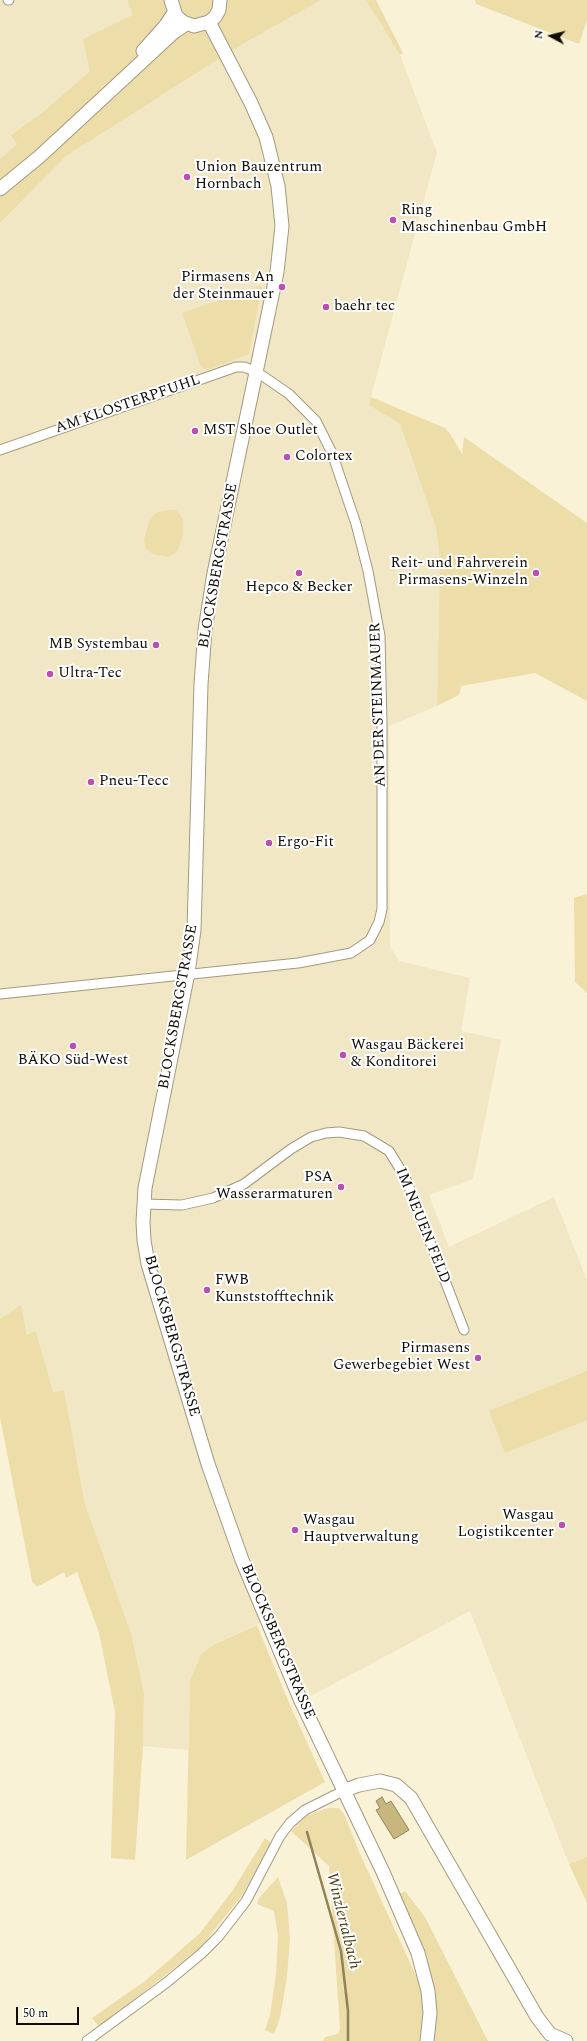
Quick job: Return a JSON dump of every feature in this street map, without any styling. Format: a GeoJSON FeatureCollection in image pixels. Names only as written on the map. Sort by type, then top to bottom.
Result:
{"type":"FeatureCollection","features":[{"type":"Feature","properties":{"kind":"main road"},"geometry":{"type":"LineString","coordinates":[[173,6],[186,24],[194,26],[209,22],[215,17],[219,10],[220,0]]}},
{"type":"Feature","properties":{"kind":"main road"},"geometry":{"type":"LineString","coordinates":[[99,101],[166,25],[173,6]]}},
{"type":"Feature","properties":{"kind":"main road","name":"BLOCKSBERGSTRASSE"},"geometry":{"type":"LineString","coordinates":[[209,22],[251,103],[271,154],[278,186],[282,226],[278,272],[214,573],[205,630],[201,684],[194,917],[188,973],[143,1204],[144,1240],[148,1264],[215,1485],[242,1560],[280,1653],[383,1872],[409,1931],[424,1972],[430,2012],[427,2041]]}},
{"type":"Feature","properties":{"kind":"main road"},"geometry":{"type":"LineString","coordinates":[[0,188],[39,157],[174,32],[186,24]]}},
{"type":"Feature","properties":{"kind":"main road"},"geometry":{"type":"LineString","coordinates":[[344,1791],[359,1785],[380,1781],[396,1785],[411,1798],[536,2017],[550,2034],[566,2041]]}},
{"type":"Feature","properties":{"kind":"street","name":"AM KLOSTERPFUHL"},"geometry":{"type":"LineString","coordinates":[[0,450],[230,369],[244,367],[257,372]]}},
{"type":"Feature","properties":{"kind":"street","name":"AN DER STEINMAUER"},"geometry":{"type":"LineString","coordinates":[[188,973],[298,963],[351,953],[370,940],[376,932],[382,909],[382,723],[380,636],[368,571],[345,490],[332,453],[316,421],[289,394],[257,372]]}},
{"type":"Feature","properties":{"kind":"street"},"geometry":{"type":"LineString","coordinates":[[0,994],[188,973]]}},
{"type":"Feature","properties":{"kind":"street","name":"IM NEUEN FELD"},"geometry":{"type":"LineString","coordinates":[[143,1204],[182,1205],[213,1198],[244,1184],[296,1145],[311,1137],[339,1132],[364,1136],[389,1151],[405,1177],[464,1330]]}},
{"type":"Feature","properties":{"kind":"street"},"geometry":{"type":"LineString","coordinates":[[87,2041],[166,1983],[210,1945],[233,1920],[246,1901],[280,1836],[290,1823],[305,1810],[344,1791]]}},
{"type":"Feature","properties":{"kind":"shaded area"},"geometry":{"type":"Polygon","coordinates":[[[0,0],[127,0],[133,15],[90,71],[44,111],[12,134],[17,144],[0,159],[0,0]]]}},
{"type":"Feature","properties":{"kind":"shaded area"},"geometry":{"type":"Polygon","coordinates":[[[127,0],[321,0],[236,48],[65,157],[0,223],[0,159],[17,144],[11,135],[44,111],[90,71],[83,39],[133,15],[127,0]]]}},
{"type":"Feature","properties":{"kind":"shaded area"},"geometry":{"type":"Polygon","coordinates":[[[321,0],[366,0],[400,55],[437,152],[369,404],[400,424],[436,528],[440,560],[437,706],[389,726],[390,946],[399,961],[470,978],[461,1031],[501,1040],[473,1179],[429,1195],[449,1247],[554,1197],[587,1280],[587,1857],[569,1864],[470,1611],[311,1696],[272,1617],[215,1644],[201,1654],[190,1680],[188,1750],[143,1746],[144,1693],[131,1633],[85,1504],[64,1390],[53,1392],[36,1331],[27,1335],[21,1306],[0,1319],[0,223],[65,157],[236,48],[321,0]]]}},
{"type":"Feature","properties":{"kind":"shaded area"},"geometry":{"type":"Polygon","coordinates":[[[366,0],[376,0],[403,53],[400,55],[366,0]]]}},
{"type":"Feature","properties":{"kind":"shaded area"},"geometry":{"type":"Polygon","coordinates":[[[475,0],[587,0],[587,20],[579,44],[476,4],[475,0]]]}},
{"type":"Feature","properties":{"kind":"shaded area"},"geometry":{"type":"Polygon","coordinates":[[[262,285],[249,354],[207,370],[201,367],[182,313],[262,285]]]}},
{"type":"Feature","properties":{"kind":"shaded area","name":"Reit- und Fahrverein Pirmasens-Winzeln"},"geometry":{"type":"Polygon","coordinates":[[[371,397],[445,428],[462,454],[464,437],[587,523],[587,701],[535,673],[461,686],[459,695],[437,706],[440,560],[436,528],[400,424],[369,405],[371,397]]]}},
{"type":"Feature","properties":{"kind":"shaded area"},"geometry":{"type":"Polygon","coordinates":[[[167,510],[176,510],[183,519],[183,535],[178,550],[168,557],[153,554],[145,548],[144,540],[149,522],[155,513],[167,510]]]}},
{"type":"Feature","properties":{"kind":"shaded area"},"geometry":{"type":"Polygon","coordinates":[[[587,894],[587,993],[575,982],[574,898],[587,894]]]}},
{"type":"Feature","properties":{"kind":"shaded area"},"geometry":{"type":"Polygon","coordinates":[[[21,1305],[27,1335],[36,1331],[53,1392],[64,1390],[85,1504],[131,1633],[144,1693],[143,1746],[135,1860],[111,1858],[115,1712],[99,1633],[77,1572],[66,1578],[64,1572],[39,1586],[36,1586],[32,1581],[0,1417],[0,1319],[21,1305]]]}},
{"type":"Feature","properties":{"kind":"shaded area"},"geometry":{"type":"Polygon","coordinates":[[[587,1371],[587,1420],[505,1453],[489,1411],[587,1371]]]}},
{"type":"Feature","properties":{"kind":"shaded area"},"geometry":{"type":"Polygon","coordinates":[[[257,1625],[290,1705],[325,1782],[186,1860],[190,1680],[201,1654],[215,1644],[257,1625]]]}},
{"type":"Feature","properties":{"kind":"shaded area"},"geometry":{"type":"Polygon","coordinates":[[[382,1797],[386,1804],[391,1801],[409,1830],[394,1839],[376,1810],[380,1808],[376,1801],[382,1797]]]}},
{"type":"Feature","properties":{"kind":"shaded area"},"geometry":{"type":"Polygon","coordinates":[[[327,1808],[339,1808],[344,1814],[360,1854],[418,1980],[399,1894],[405,1891],[425,1917],[488,2041],[323,2041],[325,2037],[338,2034],[340,2029],[329,1866],[291,1831],[306,1816],[327,1808]]]}},
{"type":"Feature","properties":{"kind":"shaded area"},"geometry":{"type":"Polygon","coordinates":[[[265,1838],[271,1843],[243,1894],[200,1948],[99,2027],[92,2018],[145,1981],[200,1933],[233,1890],[265,1838]]]}},
{"type":"Feature","properties":{"kind":"shaded area"},"geometry":{"type":"Polygon","coordinates":[[[587,1857],[587,1903],[569,1864],[587,1857]]]}},
{"type":"Feature","properties":{"kind":"shaded area"},"geometry":{"type":"Polygon","coordinates":[[[278,1877],[287,1903],[290,1938],[287,1977],[280,2018],[274,2034],[265,2030],[270,2015],[276,1974],[278,1936],[274,1911],[257,1904],[259,1898],[278,1877]]]}},
{"type":"Feature","properties":{"kind":"waterway","name":"Winzlertalbach"},"geometry":{"type":"LineString","coordinates":[[307,1832],[341,1951],[348,2011],[348,2041]]}},
{"type":"Feature","properties":{"kind":"place","name":"Union Bauzentrum Hornbach"},"geometry":{"type":"Point","coordinates":[187,177]}},
{"type":"Feature","properties":{"kind":"place","name":"Ring Maschinenbau GmbH"},"geometry":{"type":"Point","coordinates":[393,220]}},
{"type":"Feature","properties":{"kind":"place","name":"Pirmasens An der Steinmauer"},"geometry":{"type":"Point","coordinates":[282,287]}},
{"type":"Feature","properties":{"kind":"place","name":"baehr tec"},"geometry":{"type":"Point","coordinates":[326,307]}},
{"type":"Feature","properties":{"kind":"place","name":"MST Shoe Outlet"},"geometry":{"type":"Point","coordinates":[195,431]}},
{"type":"Feature","properties":{"kind":"place","name":"Colortex"},"geometry":{"type":"Point","coordinates":[287,457]}},
{"type":"Feature","properties":{"kind":"place","name":"Hepco & Becker"},"geometry":{"type":"Point","coordinates":[299,573]}},
{"type":"Feature","properties":{"kind":"place","name":"Reit- und Fahrverein Pirmasens-Winzeln"},"geometry":{"type":"Point","coordinates":[536,573]}},
{"type":"Feature","properties":{"kind":"place","name":"MB Systembau"},"geometry":{"type":"Point","coordinates":[156,645]}},
{"type":"Feature","properties":{"kind":"place","name":"Ultra-Tec"},"geometry":{"type":"Point","coordinates":[50,674]}},
{"type":"Feature","properties":{"kind":"place","name":"Pneu-Tecc"},"geometry":{"type":"Point","coordinates":[91,782]}},
{"type":"Feature","properties":{"kind":"place","name":"Ergo-Fit"},"geometry":{"type":"Point","coordinates":[269,843]}},
{"type":"Feature","properties":{"kind":"place","name":"BÄKO Süd-West"},"geometry":{"type":"Point","coordinates":[73,1046]}},
{"type":"Feature","properties":{"kind":"place","name":"Wasgau Bäckerei & Konditorei"},"geometry":{"type":"Point","coordinates":[343,1055]}},
{"type":"Feature","properties":{"kind":"place","name":"PSA Wasserarmaturen"},"geometry":{"type":"Point","coordinates":[341,1187]}},
{"type":"Feature","properties":{"kind":"place","name":"FWB Kunststofftechnik"},"geometry":{"type":"Point","coordinates":[207,1290]}},
{"type":"Feature","properties":{"kind":"place","name":"Pirmasens Gewerbegebiet West"},"geometry":{"type":"Point","coordinates":[478,1358]}},
{"type":"Feature","properties":{"kind":"place","name":"Wasgau Logistikcenter"},"geometry":{"type":"Point","coordinates":[562,1525]}},
{"type":"Feature","properties":{"kind":"place","name":"Wasgau Hauptverwaltung"},"geometry":{"type":"Point","coordinates":[295,1530]}}]}
